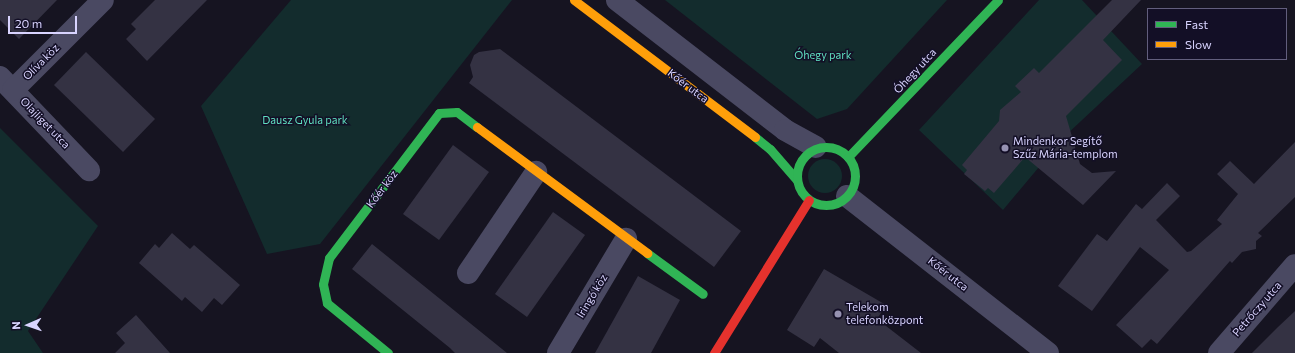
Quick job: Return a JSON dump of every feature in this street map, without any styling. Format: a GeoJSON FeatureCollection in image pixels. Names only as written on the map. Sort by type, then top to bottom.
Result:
{"type":"FeatureCollection","features":[{"type":"Feature","properties":{"kind":"street","name":"Olíva köz"},"geometry":{"type":"LineString","coordinates":[[7,84],[103,0]]}},
{"type":"Feature","properties":{"kind":"street","name":"Kőér utca"},"geometry":{"type":"LineString","coordinates":[[574,0],[770,149],[796,178]]}},
{"type":"Feature","properties":{"kind":"street"},"geometry":{"type":"LineString","coordinates":[[617,0],[785,130],[816,147]]}},
{"type":"Feature","properties":{"kind":"street","name":"Óhegy utca"},"geometry":{"type":"LineString","coordinates":[[848,157],[998,0]]}},
{"type":"Feature","properties":{"kind":"street","name":"Olajliget utca"},"geometry":{"type":"LineString","coordinates":[[7,84],[89,170]]}},
{"type":"Feature","properties":{"kind":"street","name":"Kőér köz"},"geometry":{"type":"LineString","coordinates":[[388,353],[327,303],[323,284],[329,258],[439,113],[457,112],[626,240],[703,294]]}},
{"type":"Feature","properties":{"kind":"street"},"geometry":{"type":"LineString","coordinates":[[828,146],[848,157],[855,172],[854,184],[847,196],[837,203],[824,205],[809,200],[799,188],[796,178],[801,158],[816,147],[828,146]]}},
{"type":"Feature","properties":{"kind":"street"},"geometry":{"type":"LineString","coordinates":[[468,273],[536,172]]}},
{"type":"Feature","properties":{"kind":"street","name":"Kőér utca"},"geometry":{"type":"LineString","coordinates":[[847,196],[1048,353]]}},
{"type":"Feature","properties":{"kind":"street"},"geometry":{"type":"LineString","coordinates":[[714,353],[809,200]]}},
{"type":"Feature","properties":{"kind":"street","name":"Iringó köz"},"geometry":{"type":"LineString","coordinates":[[558,353],[626,240]]}},
{"type":"Feature","properties":{"kind":"street","name":"Petrőczy utca"},"geometry":{"type":"LineString","coordinates":[[1219,353],[1295,265]]}},
{"type":"Feature","properties":{"kind":"green space","name":"Dausz Gyula park"},"geometry":{"type":"Polygon","coordinates":[[[291,0],[512,0],[320,244],[267,254],[201,106],[291,0]]]}},
{"type":"Feature","properties":{"kind":"green space","name":"Óhegy park"},"geometry":{"type":"Polygon","coordinates":[[[665,0],[947,0],[847,109],[817,119],[665,0]]]}},
{"type":"Feature","properties":{"kind":"green space"},"geometry":{"type":"Polygon","coordinates":[[[1039,0],[1082,0],[1142,64],[1065,136],[1003,210],[919,130],[1039,0]]]}},
{"type":"Feature","properties":{"kind":"green space"},"geometry":{"type":"Polygon","coordinates":[[[0,128],[98,226],[28,331],[43,353],[0,353],[0,128]]]}},
{"type":"Feature","properties":{"kind":"green space"},"geometry":{"type":"Polygon","coordinates":[[[822,159],[828,159],[837,164],[841,170],[841,182],[837,188],[828,193],[822,193],[813,188],[808,179],[808,173],[813,164],[822,159]]]}},
{"type":"Feature","properties":{"kind":"building"},"geometry":{"type":"Polygon","coordinates":[[[0,0],[57,0],[19,39],[0,20],[0,0]]]}},
{"type":"Feature","properties":{"kind":"building"},"geometry":{"type":"Polygon","coordinates":[[[155,0],[207,0],[147,61],[126,39],[136,29],[131,24],[155,0]]]}},
{"type":"Feature","properties":{"kind":"building"},"geometry":{"type":"Polygon","coordinates":[[[1112,0],[1141,0],[1103,40],[1122,60],[1066,116],[1080,164],[1092,173],[1116,171],[1083,205],[1025,157],[994,193],[988,188],[985,191],[964,174],[967,170],[962,165],[999,121],[1000,110],[1021,92],[1015,86],[1034,68],[1039,73],[1112,0]]]}},
{"type":"Feature","properties":{"kind":"building"},"geometry":{"type":"Polygon","coordinates":[[[500,49],[741,231],[714,267],[469,83],[473,77],[470,65],[474,55],[479,52],[500,49]]]}},
{"type":"Feature","properties":{"kind":"building"},"geometry":{"type":"Polygon","coordinates":[[[86,52],[155,119],[123,152],[54,85],[86,52]]]}},
{"type":"Feature","properties":{"kind":"building"},"geometry":{"type":"Polygon","coordinates":[[[1295,142],[1295,197],[1258,233],[1262,236],[1256,241],[1256,249],[1242,252],[1232,263],[1230,261],[1157,344],[1151,339],[1142,348],[1116,325],[1169,270],[1140,247],[1092,311],[1058,286],[1097,234],[1107,241],[1136,204],[1142,209],[1167,183],[1180,196],[1156,220],[1187,252],[1191,251],[1222,224],[1217,220],[1238,194],[1217,174],[1230,161],[1254,184],[1295,142]]]}},
{"type":"Feature","properties":{"kind":"building"},"geometry":{"type":"Polygon","coordinates":[[[453,145],[489,172],[439,240],[403,214],[453,145]]]}},
{"type":"Feature","properties":{"kind":"building"},"geometry":{"type":"Polygon","coordinates":[[[553,212],[585,235],[527,317],[495,294],[553,212]]]}},
{"type":"Feature","properties":{"kind":"building"},"geometry":{"type":"Polygon","coordinates":[[[172,233],[190,249],[194,245],[240,285],[222,305],[214,298],[202,312],[185,297],[182,301],[139,263],[155,244],[159,248],[172,233]]]}},
{"type":"Feature","properties":{"kind":"building"},"geometry":{"type":"Polygon","coordinates":[[[372,244],[507,353],[455,353],[352,269],[372,244]]]}},
{"type":"Feature","properties":{"kind":"building","name":"Telekom telefonközpont"},"geometry":{"type":"Polygon","coordinates":[[[824,269],[886,305],[877,319],[921,353],[839,353],[820,338],[814,347],[787,330],[824,269]]]}},
{"type":"Feature","properties":{"kind":"building"},"geometry":{"type":"Polygon","coordinates":[[[638,276],[680,300],[651,353],[595,353],[638,276]]]}},
{"type":"Feature","properties":{"kind":"building"},"geometry":{"type":"Polygon","coordinates":[[[1295,311],[1295,353],[1252,353],[1278,327],[1295,311]]]}},
{"type":"Feature","properties":{"kind":"building"},"geometry":{"type":"Polygon","coordinates":[[[136,315],[170,353],[115,353],[125,343],[116,333],[136,315]]]}},
{"type":"Feature","properties":{"kind":"traffic: fast"},"geometry":{"type":"LineString","coordinates":[[848,157],[998,0]]}},
{"type":"Feature","properties":{"kind":"traffic: fast"},"geometry":{"type":"LineString","coordinates":[[388,353],[327,303],[323,284],[329,258],[439,113],[457,112],[477,127]]}},
{"type":"Feature","properties":{"kind":"traffic: fast"},"geometry":{"type":"LineString","coordinates":[[755,137],[770,149],[796,179]]}},
{"type":"Feature","properties":{"kind":"traffic: fast"},"geometry":{"type":"LineString","coordinates":[[826,147],[837,149],[850,160],[853,165],[855,176],[853,187],[842,200],[837,203],[826,205],[815,203],[802,192],[799,187],[797,176],[799,165],[810,152],[815,149],[826,147]]}},
{"type":"Feature","properties":{"kind":"traffic: fast"},"geometry":{"type":"LineString","coordinates":[[647,253],[703,294]]}},
{"type":"Feature","properties":{"kind":"traffic: slow"},"geometry":{"type":"LineString","coordinates":[[574,0],[755,137]]}},
{"type":"Feature","properties":{"kind":"traffic: slow"},"geometry":{"type":"LineString","coordinates":[[477,127],[647,253]]}},
{"type":"Feature","properties":{"kind":"traffic: jam"},"geometry":{"type":"LineString","coordinates":[[714,353],[809,200]]}},
{"type":"Feature","properties":{"kind":"place","name":"Mindenkor Segítő Szűz Mária-templom"},"geometry":{"type":"Point","coordinates":[1005,148]}},
{"type":"Feature","properties":{"kind":"place","name":"Telekom telefonközpont"},"geometry":{"type":"Point","coordinates":[838,314]}}]}
